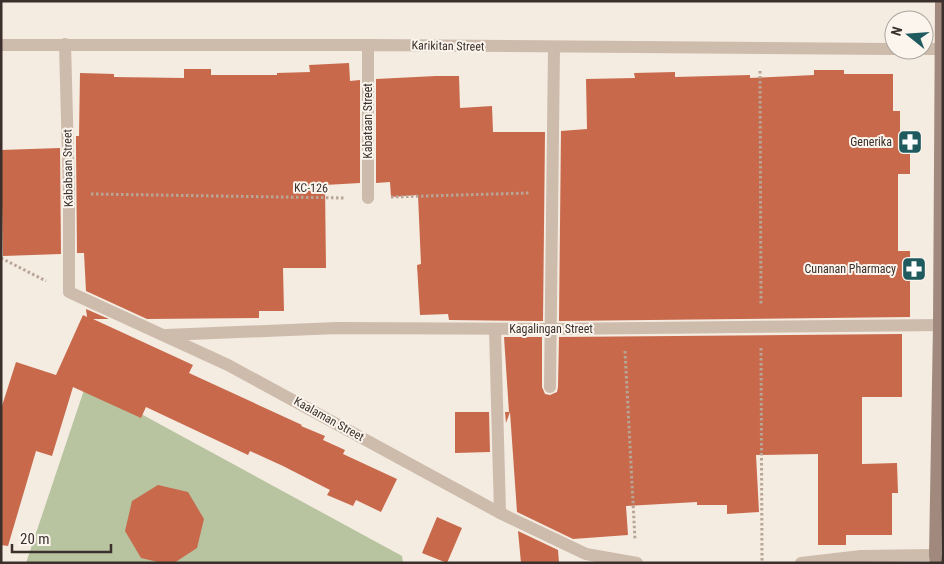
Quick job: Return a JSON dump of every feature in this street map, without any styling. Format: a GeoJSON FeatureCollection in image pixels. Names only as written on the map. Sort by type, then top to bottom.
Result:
{"type":"FeatureCollection","features":[{"type":"Feature","properties":{"kind":"street"},"geometry":{"type":"LineString","coordinates":[[801,563],[861,556],[935,559],[941,325],[941,1]]}},
{"type":"Feature","properties":{"kind":"street","name":"Kababaan Street"},"geometry":{"type":"LineString","coordinates":[[65,44],[69,194],[69,292]]}},
{"type":"Feature","properties":{"kind":"street","name":"Karikitan Street"},"geometry":{"type":"LineString","coordinates":[[1,45],[368,45],[884,49]]}},
{"type":"Feature","properties":{"kind":"street","name":"Kabataan Street"},"geometry":{"type":"LineString","coordinates":[[368,45],[368,198]]}},
{"type":"Feature","properties":{"kind":"street"},"geometry":{"type":"LineString","coordinates":[[550,387],[554,47]]}},
{"type":"Feature","properties":{"kind":"street"},"geometry":{"type":"LineString","coordinates":[[934,49],[940,49]]}},
{"type":"Feature","properties":{"kind":"street","name":"Kaalaman Street"},"geometry":{"type":"LineString","coordinates":[[69,292],[228,364],[586,558],[636,563]]}},
{"type":"Feature","properties":{"kind":"street","name":"Kagalingan Street"},"geometry":{"type":"LineString","coordinates":[[164,335],[337,328],[550,330],[941,325]]}},
{"type":"Feature","properties":{"kind":"street"},"geometry":{"type":"LineString","coordinates":[[495,329],[500,513]]}},
{"type":"Feature","properties":{"kind":"path","name":"KC-126"},"geometry":{"type":"LineString","coordinates":[[69,194],[368,198],[553,192]]}},
{"type":"Feature","properties":{"kind":"path"},"geometry":{"type":"LineString","coordinates":[[1,258],[69,292]]}},
{"type":"Feature","properties":{"kind":"path"},"geometry":{"type":"LineString","coordinates":[[624,328],[636,563]]}},
{"type":"Feature","properties":{"kind":"green space"},"geometry":{"type":"Polygon","coordinates":[[[86,384],[402,556],[403,563],[26,563],[86,384]]]}},
{"type":"Feature","properties":{"kind":"building"},"geometry":{"type":"Polygon","coordinates":[[[349,63],[350,81],[360,80],[360,183],[325,185],[326,268],[283,268],[284,311],[259,311],[259,318],[147,319],[86,291],[84,253],[77,253],[76,136],[79,136],[80,73],[114,74],[114,77],[184,78],[184,69],[211,69],[211,75],[277,75],[277,73],[310,72],[309,65],[349,63]]]}},
{"type":"Feature","properties":{"kind":"building"},"geometry":{"type":"Polygon","coordinates":[[[814,70],[844,70],[844,74],[893,74],[893,111],[900,111],[900,137],[910,137],[910,174],[898,174],[898,251],[910,251],[910,317],[559,321],[561,131],[587,129],[586,79],[635,78],[634,73],[675,72],[675,77],[750,75],[750,78],[814,75],[814,70]]]}},
{"type":"Feature","properties":{"kind":"building"},"geometry":{"type":"Polygon","coordinates":[[[459,76],[460,108],[492,106],[493,132],[545,132],[543,321],[449,320],[448,314],[420,315],[417,265],[421,264],[418,195],[391,197],[390,182],[376,183],[376,79],[459,76]]]}},
{"type":"Feature","properties":{"kind":"building"},"geometry":{"type":"Polygon","coordinates":[[[60,148],[61,254],[3,256],[1,150],[60,148]]]}},
{"type":"Feature","properties":{"kind":"building"},"geometry":{"type":"Polygon","coordinates":[[[86,309],[109,319],[93,319],[193,365],[189,373],[325,436],[323,440],[345,450],[343,454],[397,479],[381,512],[356,500],[353,506],[327,495],[330,490],[283,466],[250,451],[248,455],[146,407],[141,418],[73,387],[52,456],[36,451],[8,546],[1,545],[1,409],[16,362],[56,375],[83,315],[87,317],[86,309]]]}},
{"type":"Feature","properties":{"kind":"building"},"geometry":{"type":"Polygon","coordinates":[[[902,334],[902,397],[862,397],[862,464],[897,463],[898,493],[892,493],[892,535],[846,535],[846,545],[818,545],[818,454],[756,455],[759,512],[727,514],[727,505],[697,505],[697,502],[626,506],[628,535],[573,539],[517,512],[510,412],[506,423],[505,412],[509,412],[504,337],[542,337],[542,387],[545,394],[550,395],[557,392],[558,387],[559,337],[902,334]]]}},
{"type":"Feature","properties":{"kind":"building"},"geometry":{"type":"Polygon","coordinates":[[[455,412],[489,412],[490,452],[455,453],[455,412]]]}},
{"type":"Feature","properties":{"kind":"building"},"geometry":{"type":"Polygon","coordinates":[[[158,485],[188,492],[204,519],[197,548],[174,563],[162,563],[141,558],[125,531],[132,501],[158,485]]]}},
{"type":"Feature","properties":{"kind":"building"},"geometry":{"type":"Polygon","coordinates":[[[437,517],[462,528],[447,563],[422,553],[437,517]]]}},
{"type":"Feature","properties":{"kind":"building"},"geometry":{"type":"Polygon","coordinates":[[[518,531],[558,550],[559,563],[521,563],[518,531]]]}},
{"type":"Feature","properties":{"kind":"place","name":"Generika"},"geometry":{"type":"Point","coordinates":[910,142]}},
{"type":"Feature","properties":{"kind":"place","name":"Cunanan Pharmacy"},"geometry":{"type":"Point","coordinates":[914,269]}}]}
